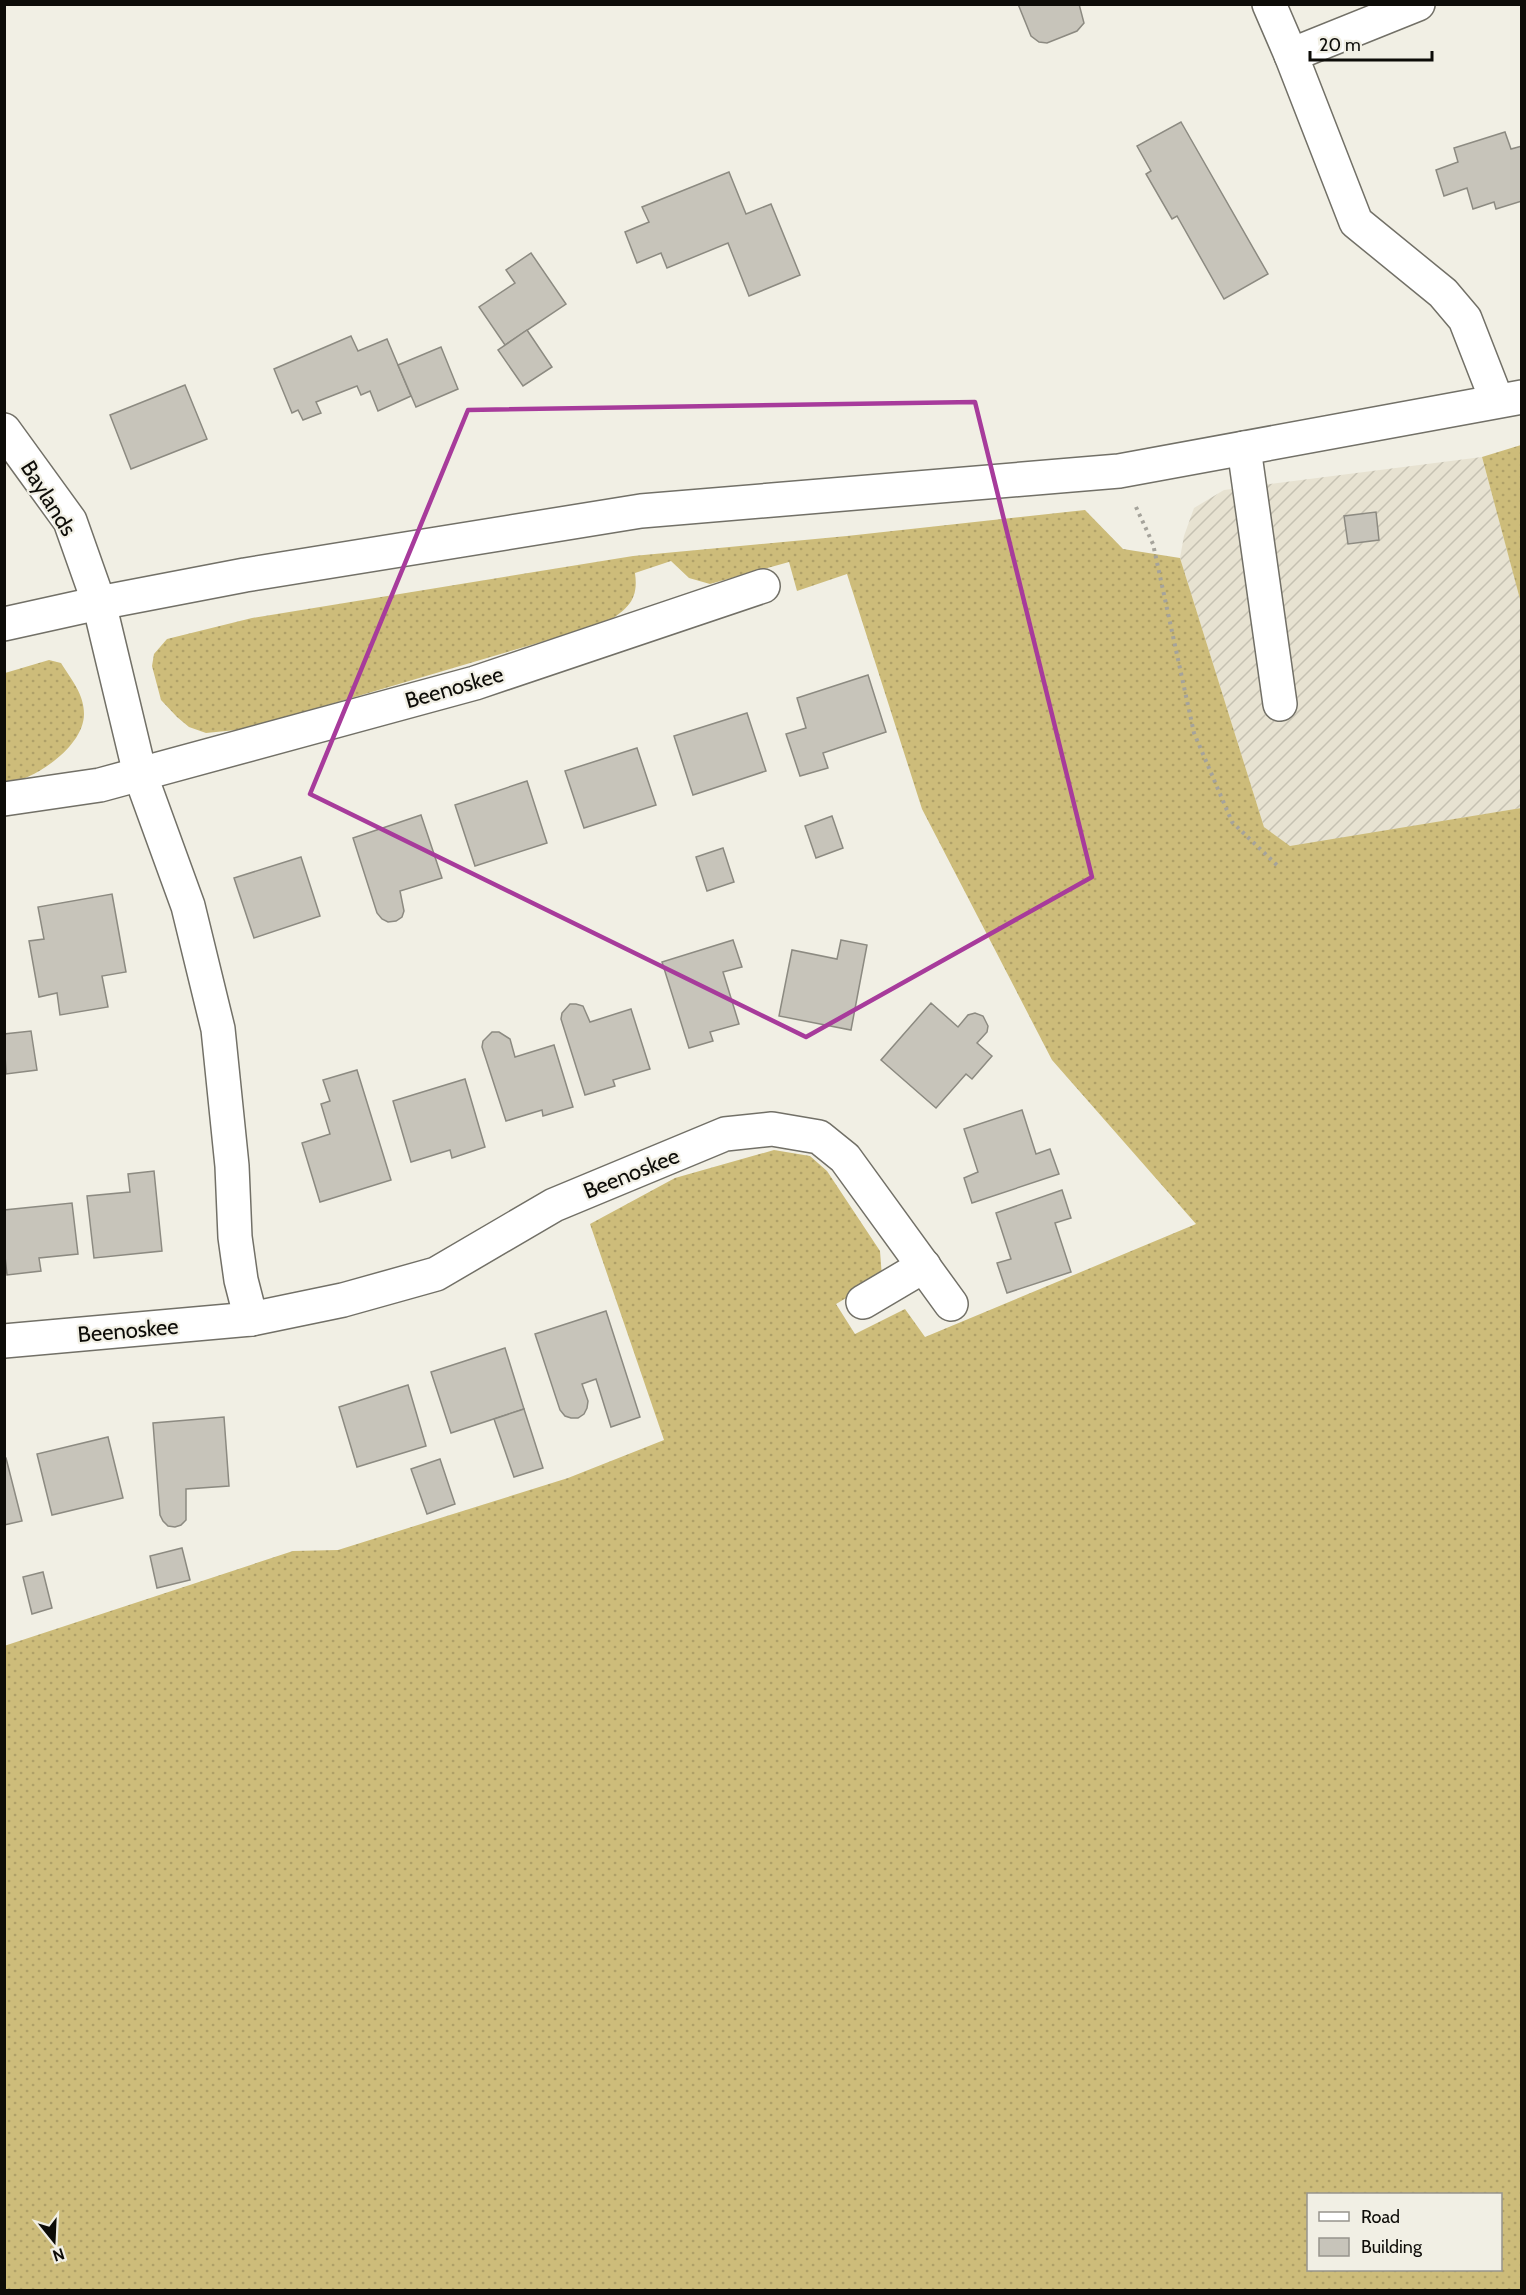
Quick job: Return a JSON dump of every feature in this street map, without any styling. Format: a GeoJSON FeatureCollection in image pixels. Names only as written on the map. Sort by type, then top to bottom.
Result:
{"type":"FeatureCollection","features":[{"type":"Feature","properties":{"kind":"street"},"geometry":{"type":"LineString","coordinates":[[4,624],[245,575],[641,511],[1119,471],[1509,399],[1466,319],[1443,293],[1356,222],[1269,4]]}},
{"type":"Feature","properties":{"kind":"street"},"geometry":{"type":"LineString","coordinates":[[1291,55],[1418,4]]}},
{"type":"Feature","properties":{"kind":"street","name":"Baylands"},"geometry":{"type":"LineString","coordinates":[[4,429],[70,521],[99,603]]}},
{"type":"Feature","properties":{"kind":"street"},"geometry":{"type":"LineString","coordinates":[[1244,448],[1280,704]]}},
{"type":"Feature","properties":{"kind":"street","name":"Beenoskee"},"geometry":{"type":"LineString","coordinates":[[4,799],[100,785],[476,682],[763,586]]}},
{"type":"Feature","properties":{"kind":"street"},"geometry":{"type":"LineString","coordinates":[[99,603],[140,774],[188,906],[218,1029],[232,1166],[236,1237],[242,1280],[251,1319]]}},
{"type":"Feature","properties":{"kind":"street","name":"Beenoskee"},"geometry":{"type":"LineString","coordinates":[[4,1341],[251,1319],[343,1300],[436,1274],[554,1205],[725,1134],[772,1129],[819,1137],[845,1158],[951,1304]]}},
{"type":"Feature","properties":{"kind":"street"},"geometry":{"type":"LineString","coordinates":[[862,1302],[924,1266]]}},
{"type":"Feature","properties":{"kind":"path"},"geometry":{"type":"LineString","coordinates":[[1119,471],[1153,544],[1194,733],[1232,822],[1280,868]]}},
{"type":"Feature","properties":{"kind":"highlighted area"},"geometry":{"type":"Polygon","coordinates":[[[975,402],[1092,877],[806,1037],[310,794],[468,410],[975,402]]]}},
{"type":"Feature","properties":{"kind":"shaded area"},"geometry":{"type":"Polygon","coordinates":[[[1522,445],[1521,603],[1482,457],[1522,445]]]}},
{"type":"Feature","properties":{"kind":"shaded area"},"geometry":{"type":"Polygon","coordinates":[[[1482,457],[1521,603],[1521,808],[1290,847],[1264,827],[1180,558],[1184,536],[1194,508],[1224,490],[1482,457]]]}},
{"type":"Feature","properties":{"kind":"shaded area"},"geometry":{"type":"Polygon","coordinates":[[[1085,510],[1123,549],[1180,558],[1264,827],[1290,846],[1521,808],[1521,2290],[5,2290],[4,1646],[293,1551],[338,1550],[568,1478],[664,1440],[590,1224],[675,1178],[774,1150],[810,1156],[827,1171],[880,1251],[882,1277],[836,1304],[855,1334],[905,1309],[925,1337],[1196,1224],[1052,1060],[922,809],[847,574],[797,591],[789,562],[710,584],[689,578],[671,561],[635,573],[635,591],[630,603],[606,623],[246,729],[206,733],[189,727],[161,700],[152,666],[154,654],[167,639],[252,618],[633,556],[1085,510]]]}},
{"type":"Feature","properties":{"kind":"shaded area"},"geometry":{"type":"Polygon","coordinates":[[[49,660],[61,663],[76,687],[82,700],[84,714],[82,726],[67,750],[55,760],[30,776],[5,784],[5,673],[49,660]]]}},
{"type":"Feature","properties":{"kind":"building"},"geometry":{"type":"Polygon","coordinates":[[[1018,4],[1079,4],[1084,23],[1077,31],[1047,43],[1039,42],[1031,36],[1018,4]]]}},
{"type":"Feature","properties":{"kind":"building"},"geometry":{"type":"Polygon","coordinates":[[[1181,122],[1268,274],[1224,299],[1177,216],[1172,219],[1146,174],[1151,171],[1137,146],[1181,122]]]}},
{"type":"Feature","properties":{"kind":"building"},"geometry":{"type":"Polygon","coordinates":[[[1505,132],[1511,149],[1522,146],[1522,201],[1496,209],[1494,202],[1473,209],[1467,188],[1444,196],[1436,170],[1458,162],[1454,148],[1505,132]]]}},
{"type":"Feature","properties":{"kind":"building"},"geometry":{"type":"Polygon","coordinates":[[[729,172],[746,214],[771,204],[800,275],[749,296],[728,243],[667,268],[661,253],[637,263],[625,232],[649,222],[642,207],[729,172]]]}},
{"type":"Feature","properties":{"kind":"building"},"geometry":{"type":"Polygon","coordinates":[[[531,253],[566,304],[505,345],[479,307],[515,283],[506,270],[531,253]]]}},
{"type":"Feature","properties":{"kind":"building"},"geometry":{"type":"Polygon","coordinates":[[[527,330],[552,367],[523,386],[498,350],[527,330]]]}},
{"type":"Feature","properties":{"kind":"building"},"geometry":{"type":"Polygon","coordinates":[[[351,336],[358,351],[387,339],[411,396],[378,411],[370,391],[361,395],[357,386],[316,402],[321,413],[303,420],[298,410],[292,413],[274,369],[351,336]]]}},
{"type":"Feature","properties":{"kind":"building"},"geometry":{"type":"Polygon","coordinates":[[[441,347],[458,389],[416,407],[398,365],[441,347]]]}},
{"type":"Feature","properties":{"kind":"building"},"geometry":{"type":"Polygon","coordinates":[[[185,385],[207,439],[131,469],[110,415],[185,385]]]}},
{"type":"Feature","properties":{"kind":"building"},"geometry":{"type":"Polygon","coordinates":[[[1376,512],[1379,540],[1348,544],[1344,516],[1376,512]]]}},
{"type":"Feature","properties":{"kind":"building"},"geometry":{"type":"Polygon","coordinates":[[[868,675],[886,732],[823,753],[828,768],[800,776],[786,734],[806,728],[797,698],[868,675]]]}},
{"type":"Feature","properties":{"kind":"building"},"geometry":{"type":"Polygon","coordinates":[[[747,713],[766,771],[693,795],[674,736],[747,713]]]}},
{"type":"Feature","properties":{"kind":"building"},"geometry":{"type":"Polygon","coordinates":[[[637,748],[656,805],[584,828],[565,771],[637,748]]]}},
{"type":"Feature","properties":{"kind":"building"},"geometry":{"type":"Polygon","coordinates":[[[527,781],[547,843],[475,866],[455,805],[527,781]]]}},
{"type":"Feature","properties":{"kind":"building"},"geometry":{"type":"Polygon","coordinates":[[[421,815],[442,878],[400,891],[404,911],[402,917],[388,922],[377,913],[353,838],[421,815]]]}},
{"type":"Feature","properties":{"kind":"building"},"geometry":{"type":"Polygon","coordinates":[[[832,816],[843,848],[816,858],[805,826],[832,816]]]}},
{"type":"Feature","properties":{"kind":"building"},"geometry":{"type":"Polygon","coordinates":[[[723,848],[734,882],[707,891],[696,857],[723,848]]]}},
{"type":"Feature","properties":{"kind":"building"},"geometry":{"type":"Polygon","coordinates":[[[301,857],[320,916],[254,938],[234,878],[301,857]]]}},
{"type":"Feature","properties":{"kind":"building"},"geometry":{"type":"Polygon","coordinates":[[[112,894],[126,972],[102,976],[108,1007],[60,1015],[57,993],[39,997],[29,941],[44,939],[38,907],[112,894]]]}},
{"type":"Feature","properties":{"kind":"building"},"geometry":{"type":"Polygon","coordinates":[[[733,940],[742,967],[723,972],[739,1024],[710,1032],[713,1041],[689,1048],[662,962],[733,940]]]}},
{"type":"Feature","properties":{"kind":"building"},"geometry":{"type":"Polygon","coordinates":[[[841,940],[867,945],[851,1030],[779,1016],[792,950],[837,959],[841,940]]]}},
{"type":"Feature","properties":{"kind":"building"},"geometry":{"type":"Polygon","coordinates":[[[931,1003],[958,1027],[968,1015],[975,1013],[983,1016],[988,1026],[987,1032],[977,1043],[992,1056],[972,1079],[966,1074],[936,1108],[881,1060],[931,1003]]]}},
{"type":"Feature","properties":{"kind":"building"},"geometry":{"type":"Polygon","coordinates":[[[570,1004],[583,1006],[590,1022],[631,1009],[650,1069],[613,1080],[615,1086],[585,1095],[561,1019],[562,1013],[570,1004]]]}},
{"type":"Feature","properties":{"kind":"building"},"geometry":{"type":"Polygon","coordinates":[[[31,1031],[37,1070],[6,1074],[4,1034],[31,1031]]]}},
{"type":"Feature","properties":{"kind":"building"},"geometry":{"type":"Polygon","coordinates":[[[492,1032],[499,1032],[510,1039],[515,1057],[554,1045],[573,1107],[543,1116],[542,1110],[506,1121],[482,1047],[483,1041],[492,1032]]]}},
{"type":"Feature","properties":{"kind":"building"},"geometry":{"type":"Polygon","coordinates":[[[357,1070],[391,1180],[320,1202],[302,1143],[330,1134],[321,1104],[330,1101],[323,1080],[357,1070]]]}},
{"type":"Feature","properties":{"kind":"building"},"geometry":{"type":"Polygon","coordinates":[[[465,1079],[485,1147],[452,1158],[450,1150],[411,1162],[393,1101],[465,1079]]]}},
{"type":"Feature","properties":{"kind":"building"},"geometry":{"type":"Polygon","coordinates":[[[1022,1110],[1036,1154],[1050,1149],[1059,1174],[972,1203],[964,1178],[978,1172],[964,1129],[1022,1110]]]}},
{"type":"Feature","properties":{"kind":"building"},"geometry":{"type":"Polygon","coordinates":[[[154,1171],[162,1251],[94,1258],[87,1196],[130,1192],[128,1174],[154,1171]]]}},
{"type":"Feature","properties":{"kind":"building"},"geometry":{"type":"Polygon","coordinates":[[[1062,1190],[1071,1218],[1055,1223],[1071,1272],[1007,1293],[997,1263],[1011,1259],[996,1213],[1062,1190]]]}},
{"type":"Feature","properties":{"kind":"building"},"geometry":{"type":"Polygon","coordinates":[[[72,1203],[78,1254],[39,1258],[41,1271],[7,1275],[4,1210],[72,1203]]]}},
{"type":"Feature","properties":{"kind":"building"},"geometry":{"type":"Polygon","coordinates":[[[606,1311],[640,1417],[611,1427],[596,1379],[582,1384],[588,1401],[584,1414],[578,1418],[571,1418],[565,1416],[560,1410],[535,1334],[606,1311]]]}},
{"type":"Feature","properties":{"kind":"building"},"geometry":{"type":"Polygon","coordinates":[[[505,1348],[524,1409],[451,1433],[431,1372],[505,1348]]]}},
{"type":"Feature","properties":{"kind":"building"},"geometry":{"type":"Polygon","coordinates":[[[408,1385],[426,1446],[357,1467],[339,1407],[408,1385]]]}},
{"type":"Feature","properties":{"kind":"building"},"geometry":{"type":"Polygon","coordinates":[[[524,1409],[543,1468],[514,1477],[494,1419],[524,1409]]]}},
{"type":"Feature","properties":{"kind":"building"},"geometry":{"type":"Polygon","coordinates":[[[224,1417],[229,1486],[186,1489],[186,1520],[175,1527],[168,1526],[160,1515],[153,1423],[224,1417]]]}},
{"type":"Feature","properties":{"kind":"building"},"geometry":{"type":"Polygon","coordinates":[[[108,1437],[123,1498],[52,1515],[37,1454],[108,1437]]]}},
{"type":"Feature","properties":{"kind":"building"},"geometry":{"type":"Polygon","coordinates":[[[4,1458],[6,1458],[22,1521],[4,1525],[4,1458]]]}},
{"type":"Feature","properties":{"kind":"building"},"geometry":{"type":"Polygon","coordinates":[[[440,1459],[455,1504],[427,1514],[411,1469],[440,1459]]]}},
{"type":"Feature","properties":{"kind":"building"},"geometry":{"type":"Polygon","coordinates":[[[182,1548],[190,1580],[157,1588],[150,1556],[182,1548]]]}},
{"type":"Feature","properties":{"kind":"building"},"geometry":{"type":"Polygon","coordinates":[[[43,1572],[52,1608],[32,1614],[23,1577],[43,1572]]]}}]}
